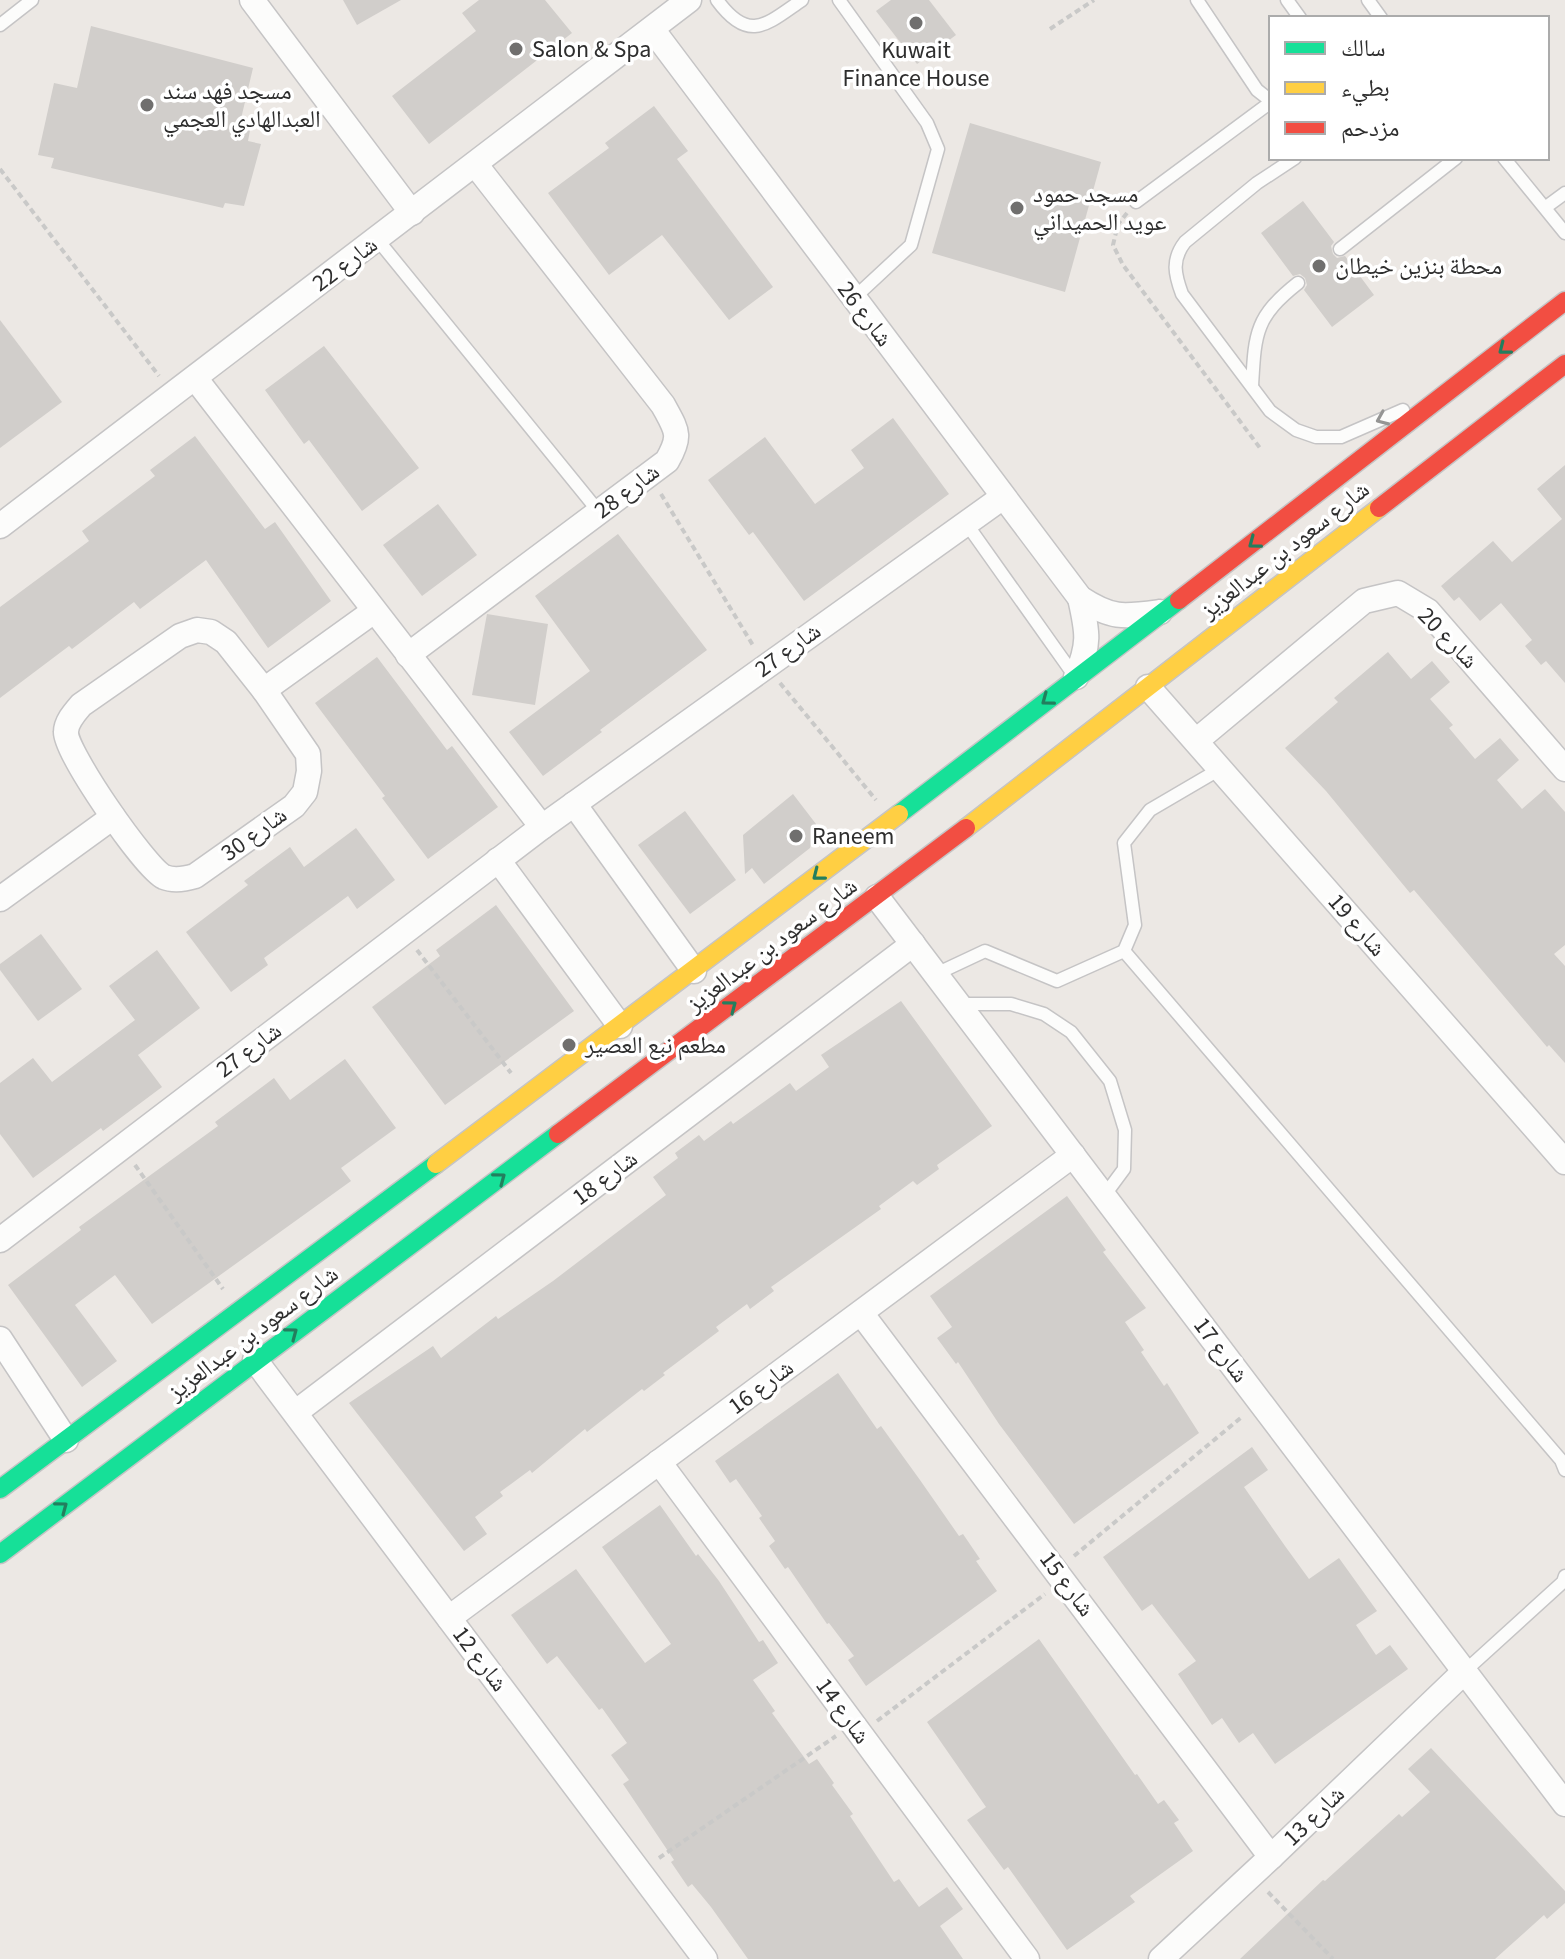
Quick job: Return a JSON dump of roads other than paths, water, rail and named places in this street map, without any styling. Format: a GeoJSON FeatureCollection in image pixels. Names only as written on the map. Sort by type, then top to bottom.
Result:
{"type":"FeatureCollection","features":[{"type":"Feature","properties":{"kind":"main road","name":"شارع سعود بن عبدالعزيز"},"geometry":{"type":"LineString","coordinates":[[0,1489],[238,1310],[530,1105],[567,1065],[1294,512],[1565,301]]}},
{"type":"Feature","properties":{"kind":"main road","name":"شارع سعود بن عبدالعزيز"},"geometry":{"type":"LineString","coordinates":[[0,1554],[877,897],[1148,687],[1358,507],[1562,370]]}},
{"type":"Feature","properties":{"kind":"main road"},"geometry":{"type":"LineString","coordinates":[[1346,471],[1341,486],[1358,507]]}},
{"type":"Feature","properties":{"kind":"main road"},"geometry":{"type":"LineString","coordinates":[[1294,512],[1308,514],[1324,535]]}},
{"type":"Feature","properties":{"kind":"main road"},"geometry":{"type":"LineString","coordinates":[[567,1065],[559,1080],[564,1099],[587,1113]]}},
{"type":"Feature","properties":{"kind":"main road"},"geometry":{"type":"LineString","coordinates":[[530,1105],[544,1145]]}},
{"type":"Feature","properties":{"kind":"street"},"geometry":{"type":"LineString","coordinates":[[252,0],[412,213]]}},
{"type":"Feature","properties":{"kind":"street","name":"شارع 22"},"geometry":{"type":"LineString","coordinates":[[0,526],[652,29],[675,4]]}},
{"type":"Feature","properties":{"kind":"street","name":"شارع 26"},"geometry":{"type":"LineString","coordinates":[[652,29],[1080,598],[1103,613],[1128,616],[1163,611]]}},
{"type":"Feature","properties":{"kind":"street","name":"شارع 28"},"geometry":{"type":"LineString","coordinates":[[408,655],[667,461],[677,444],[675,427],[663,405],[475,164]]}},
{"type":"Feature","properties":{"kind":"street"},"geometry":{"type":"LineString","coordinates":[[195,378],[542,827]]}},
{"type":"Feature","properties":{"kind":"street","name":"شارع 27"},"geometry":{"type":"LineString","coordinates":[[2,1235],[542,827],[1003,497]]}},
{"type":"Feature","properties":{"kind":"street","name":"شارع 20"},"geometry":{"type":"LineString","coordinates":[[1196,741],[1364,601],[1398,593],[1428,611],[1565,769]]}},
{"type":"Feature","properties":{"kind":"street","name":"شارع 26"},"geometry":{"type":"LineString","coordinates":[[1076,678],[1086,651],[1087,628],[1080,598]]}},
{"type":"Feature","properties":{"kind":"street"},"geometry":{"type":"LineString","coordinates":[[264,690],[374,611]]}},
{"type":"Feature","properties":{"kind":"street","name":"شارع 30"},"geometry":{"type":"LineString","coordinates":[[197,630],[211,632],[226,642],[308,754],[305,792],[294,806],[195,876],[180,880],[163,876],[113,817],[71,751],[66,732],[72,715],[81,705],[180,636],[197,630]]}},
{"type":"Feature","properties":{"kind":"street","name":"شارع 19"},"geometry":{"type":"LineString","coordinates":[[1148,687],[1565,1162]]}},
{"type":"Feature","properties":{"kind":"street"},"geometry":{"type":"LineString","coordinates":[[574,804],[694,971]]}},
{"type":"Feature","properties":{"kind":"street"},"geometry":{"type":"LineString","coordinates":[[0,898],[113,817]]}},
{"type":"Feature","properties":{"kind":"street"},"geometry":{"type":"LineString","coordinates":[[498,860],[620,1026]]}},
{"type":"Feature","properties":{"kind":"street","name":"شارع 17"},"geometry":{"type":"LineString","coordinates":[[877,897],[1565,1804]]}},
{"type":"Feature","properties":{"kind":"street","name":"شارع 18"},"geometry":{"type":"LineString","coordinates":[[296,1412],[913,944]]}},
{"type":"Feature","properties":{"kind":"street","name":"شارع 16"},"geometry":{"type":"LineString","coordinates":[[449,1618],[1073,1155]]}},
{"type":"Feature","properties":{"kind":"street","name":"شارع 15"},"geometry":{"type":"LineString","coordinates":[[861,1313],[1058,1570],[1271,1857]]}},
{"type":"Feature","properties":{"kind":"street"},"geometry":{"type":"LineString","coordinates":[[0,1339],[66,1440]]}},
{"type":"Feature","properties":{"kind":"street","name":"شارع 12"},"geometry":{"type":"LineString","coordinates":[[255,1360],[705,1959]]}},
{"type":"Feature","properties":{"kind":"street","name":"شارع 14"},"geometry":{"type":"LineString","coordinates":[[659,1462],[1027,1959]]}},
{"type":"Feature","properties":{"kind":"street","name":"شارع 13"},"geometry":{"type":"LineString","coordinates":[[1161,1959],[1465,1671]]}},
{"type":"Feature","properties":{"kind":"lane"},"geometry":{"type":"LineString","coordinates":[[0,25],[32,0]]}},
{"type":"Feature","properties":{"kind":"lane"},"geometry":{"type":"LineString","coordinates":[[717,0],[725,11],[745,25],[765,26],[802,0]]}},
{"type":"Feature","properties":{"kind":"lane"},"geometry":{"type":"LineString","coordinates":[[839,0],[927,123],[938,149],[911,245],[854,298]]}},
{"type":"Feature","properties":{"kind":"lane"},"geometry":{"type":"LineString","coordinates":[[1197,0],[1257,90],[1269,100]]}},
{"type":"Feature","properties":{"kind":"lane"},"geometry":{"type":"LineString","coordinates":[[1136,202],[1269,103]]}},
{"type":"Feature","properties":{"kind":"lane"},"geometry":{"type":"LineString","coordinates":[[1292,160],[1257,183],[1185,242],[1177,252],[1174,273],[1182,294],[1270,411],[1296,430],[1316,437],[1341,437],[1453,388]]}},
{"type":"Feature","properties":{"kind":"lane"},"geometry":{"type":"LineString","coordinates":[[1340,249],[1449,160]]}},
{"type":"Feature","properties":{"kind":"lane"},"geometry":{"type":"LineString","coordinates":[[1506,160],[1565,233]]}},
{"type":"Feature","properties":{"kind":"lane"},"geometry":{"type":"LineString","coordinates":[[1546,207],[1565,193]]}},
{"type":"Feature","properties":{"kind":"lane"},"geometry":{"type":"LineString","coordinates":[[377,239],[599,512]]}},
{"type":"Feature","properties":{"kind":"lane"},"geometry":{"type":"LineString","coordinates":[[1252,386],[1254,349],[1263,318],[1274,303],[1298,283]]}},
{"type":"Feature","properties":{"kind":"lane"},"geometry":{"type":"LineString","coordinates":[[966,523],[1076,678]]}},
{"type":"Feature","properties":{"kind":"lane"},"geometry":{"type":"LineString","coordinates":[[936,974],[985,951],[1057,981],[1124,951],[1135,925],[1124,843],[1150,810],[1220,769]]}},
{"type":"Feature","properties":{"kind":"lane"},"geometry":{"type":"LineString","coordinates":[[1124,951],[1561,1460],[1565,1470]]}},
{"type":"Feature","properties":{"kind":"lane"},"geometry":{"type":"LineString","coordinates":[[959,1004],[1011,1004],[1044,1014],[1071,1032],[1110,1081],[1125,1130],[1124,1169],[1104,1196]]}},
{"type":"Feature","properties":{"kind":"lane"},"geometry":{"type":"LineString","coordinates":[[1465,1671],[1563,1582],[1565,1576]]}},
{"type":"Feature","properties":{"kind":"place","name":"Kuwait Finance House"},"geometry":{"type":"Point","coordinates":[916,23]}},
{"type":"Feature","properties":{"kind":"place","name":"Salon & Spa"},"geometry":{"type":"Point","coordinates":[516,49]}},
{"type":"Feature","properties":{"kind":"place","name":"مسجد فهد سند العبدالهادي العجمي"},"geometry":{"type":"Point","coordinates":[147,105]}},
{"type":"Feature","properties":{"kind":"place","name":"مسجد حمود عويد الحميداني"},"geometry":{"type":"Point","coordinates":[1017,208]}},
{"type":"Feature","properties":{"kind":"place","name":"محطة بنزين خيطان"},"geometry":{"type":"Point","coordinates":[1319,266]}},
{"type":"Feature","properties":{"kind":"place","name":"Raneem"},"geometry":{"type":"Point","coordinates":[796,836]}},
{"type":"Feature","properties":{"kind":"place","name":"مطعم نبع العصير"},"geometry":{"type":"Point","coordinates":[569,1045]}}]}
